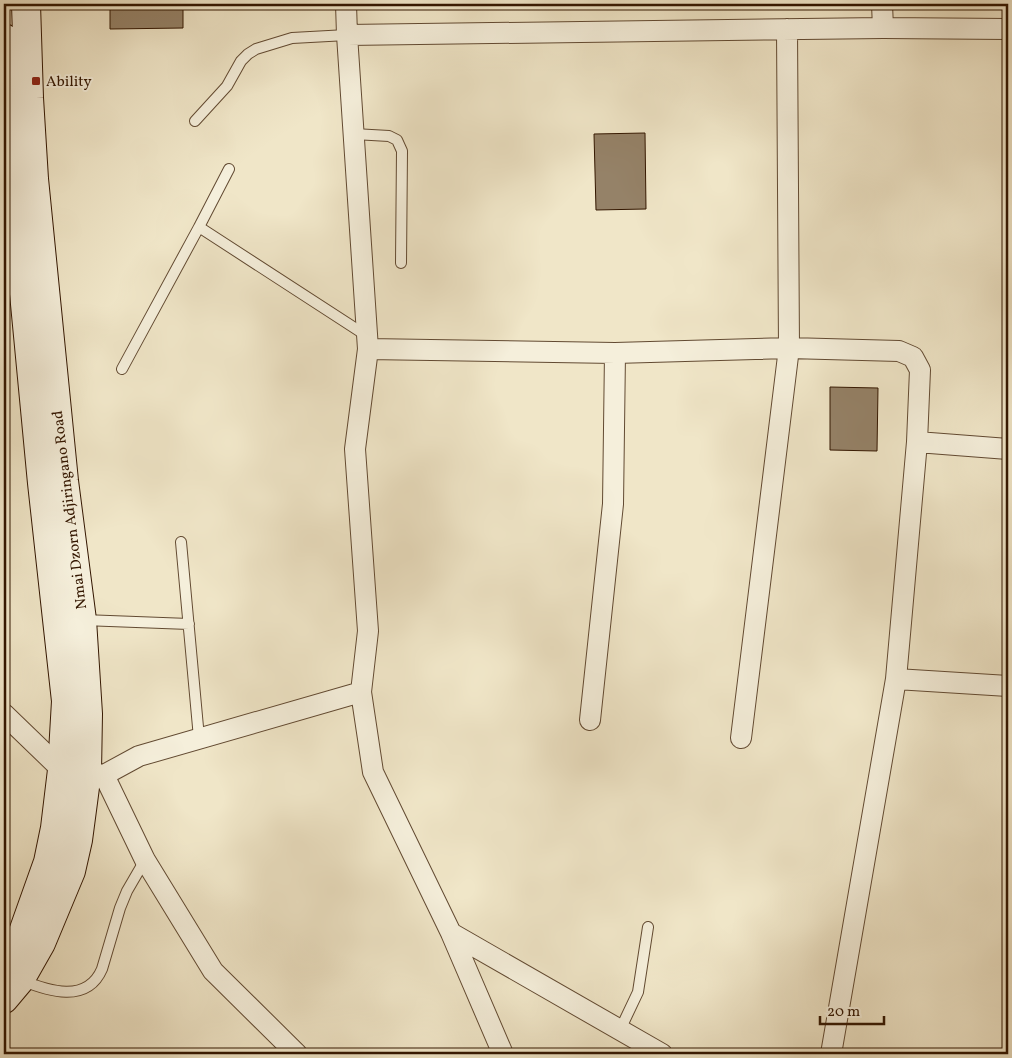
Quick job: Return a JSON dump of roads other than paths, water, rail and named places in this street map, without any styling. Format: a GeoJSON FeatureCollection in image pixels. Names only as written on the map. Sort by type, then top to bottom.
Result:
{"type":"FeatureCollection","features":[{"type":"Feature","properties":{"kind":"main road","name":"Nmai Dzorn Adjiringano Road"},"geometry":{"type":"LineString","coordinates":[[26,4],[29,98],[66,701],[84,772]]}},
{"type":"Feature","properties":{"kind":"main road","name":"Nmai Dzorn Adjiringano Road"},"geometry":{"type":"LineString","coordinates":[[4,38],[9,192],[53,482],[82,620],[88,699],[78,840],[71,871],[41,943],[9,980]]}},
{"type":"Feature","properties":{"kind":"street"},"geometry":{"type":"LineString","coordinates":[[346,4],[346,35],[368,343],[355,449],[368,631],[361,692],[373,772],[451,933],[503,1054]]}},
{"type":"Feature","properties":{"kind":"street"},"geometry":{"type":"LineString","coordinates":[[882,4],[883,28]]}},
{"type":"Feature","properties":{"kind":"street"},"geometry":{"type":"LineString","coordinates":[[346,35],[883,28],[1008,29]]}},
{"type":"Feature","properties":{"kind":"street"},"geometry":{"type":"LineString","coordinates":[[741,738],[789,348],[787,29]]}},
{"type":"Feature","properties":{"kind":"street"},"geometry":{"type":"LineString","coordinates":[[368,343],[615,353],[789,348],[899,351],[913,358],[920,370],[917,442],[896,679],[831,1054]]}},
{"type":"Feature","properties":{"kind":"street"},"geometry":{"type":"LineString","coordinates":[[590,720],[612,504],[615,353]]}},
{"type":"Feature","properties":{"kind":"street"},"geometry":{"type":"LineString","coordinates":[[917,442],[1008,449]]}},
{"type":"Feature","properties":{"kind":"street"},"geometry":{"type":"LineString","coordinates":[[896,679],[1008,686]]}},
{"type":"Feature","properties":{"kind":"street"},"geometry":{"type":"LineString","coordinates":[[84,772],[361,692]]}},
{"type":"Feature","properties":{"kind":"street"},"geometry":{"type":"LineString","coordinates":[[4,714],[84,772],[145,860],[213,971],[297,1054]]}},
{"type":"Feature","properties":{"kind":"street"},"geometry":{"type":"LineString","coordinates":[[451,933],[662,1054]]}},
{"type":"Feature","properties":{"kind":"lane"},"geometry":{"type":"LineString","coordinates":[[194,122],[227,86],[248,54],[292,38],[346,35]]}},
{"type":"Feature","properties":{"kind":"lane"},"geometry":{"type":"LineString","coordinates":[[354,134],[389,136],[397,140],[402,151],[401,262]]}},
{"type":"Feature","properties":{"kind":"lane"},"geometry":{"type":"LineString","coordinates":[[122,369],[229,169]]}},
{"type":"Feature","properties":{"kind":"lane"},"geometry":{"type":"LineString","coordinates":[[198,227],[368,343]]}},
{"type":"Feature","properties":{"kind":"lane"},"geometry":{"type":"LineString","coordinates":[[181,542],[199,738]]}},
{"type":"Feature","properties":{"kind":"lane"},"geometry":{"type":"LineString","coordinates":[[82,620],[189,624]]}},
{"type":"Feature","properties":{"kind":"lane"},"geometry":{"type":"LineString","coordinates":[[9,980],[56,992],[80,991],[90,986],[100,976],[120,908],[127,891],[145,860]]}},
{"type":"Feature","properties":{"kind":"lane"},"geometry":{"type":"LineString","coordinates":[[620,1030],[638,992],[648,927]]}},
{"type":"Feature","properties":{"kind":"place","name":"Ability"},"geometry":{"type":"Point","coordinates":[36,81]}}]}
